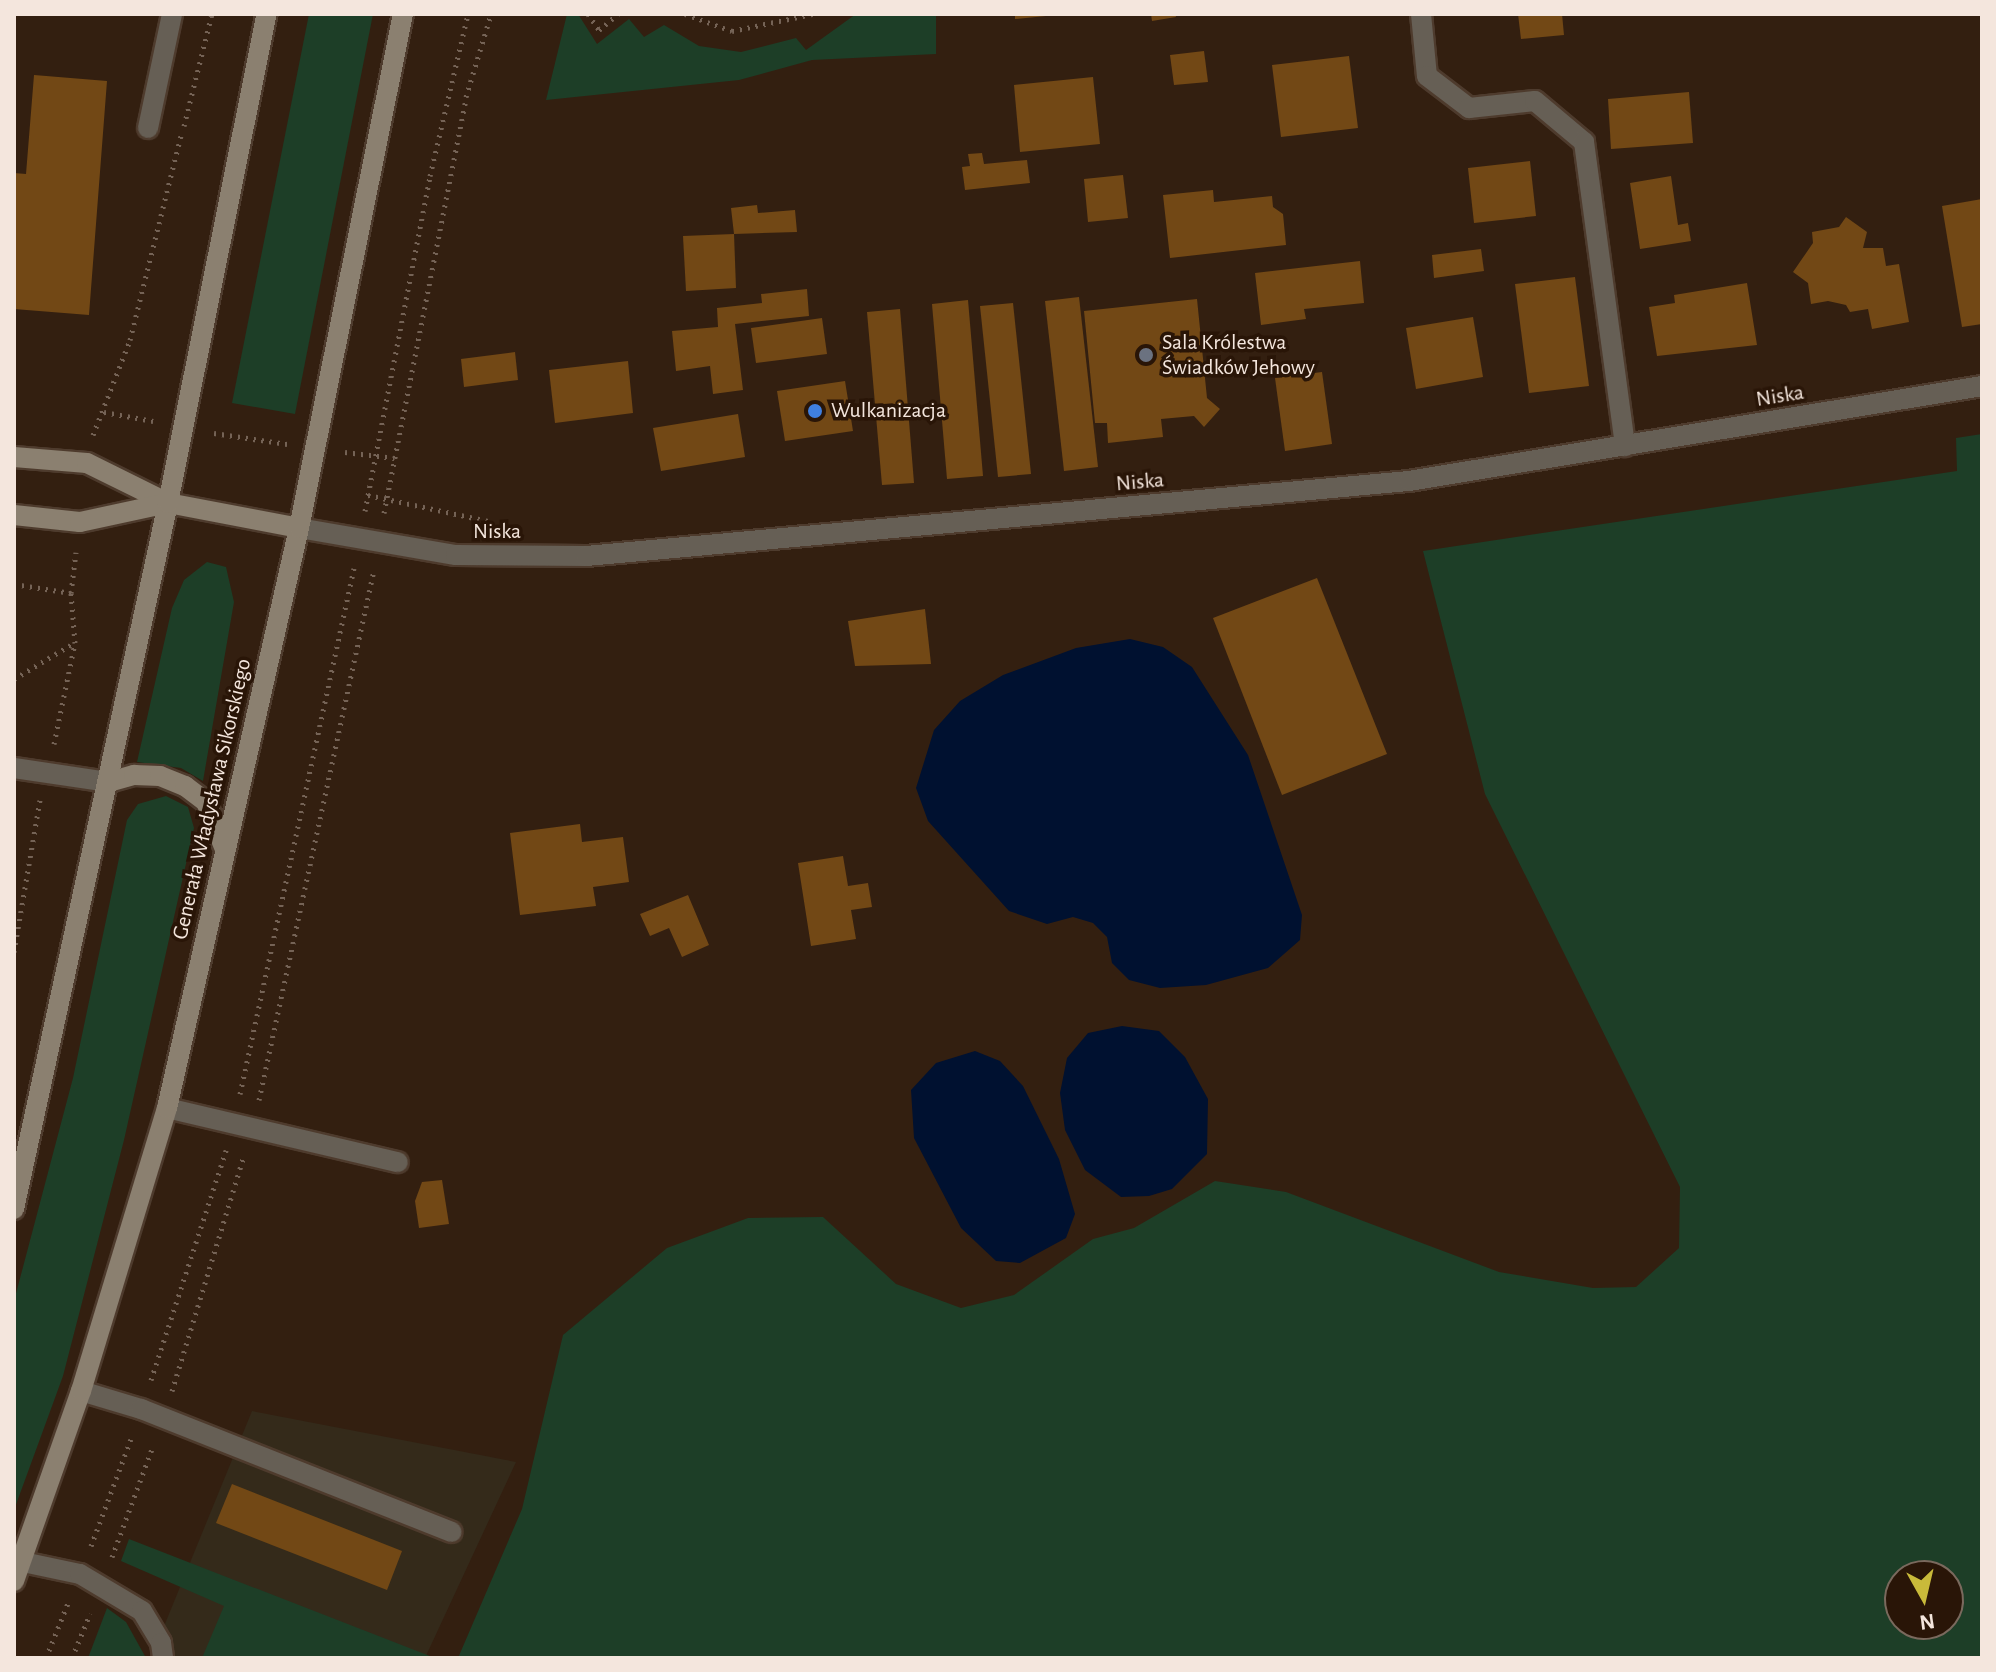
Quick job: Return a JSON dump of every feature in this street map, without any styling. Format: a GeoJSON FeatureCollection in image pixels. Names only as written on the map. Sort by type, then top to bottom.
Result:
{"type":"FeatureCollection","features":[{"type":"Feature","properties":{"kind":"main road"},"geometry":{"type":"LineString","coordinates":[[14,1209],[109,782],[267,14]]}},
{"type":"Feature","properties":{"kind":"main road","name":"Generała Władysława Sikorskiego"},"geometry":{"type":"LineString","coordinates":[[17,1567],[81,1391],[167,1108],[299,528],[403,14]]}},
{"type":"Feature","properties":{"kind":"main road"},"geometry":{"type":"LineString","coordinates":[[14,457],[87,463],[168,503],[299,528]]}},
{"type":"Feature","properties":{"kind":"main road"},"geometry":{"type":"LineString","coordinates":[[14,515],[80,522],[168,503]]}},
{"type":"Feature","properties":{"kind":"main road"},"geometry":{"type":"LineString","coordinates":[[109,782],[134,775],[160,776],[185,786],[206,802],[220,825],[225,851]]}},
{"type":"Feature","properties":{"kind":"street"},"geometry":{"type":"LineString","coordinates":[[148,128],[172,14]]}},
{"type":"Feature","properties":{"kind":"street"},"geometry":{"type":"LineString","coordinates":[[1421,14],[1427,76],[1469,108],[1535,101],[1584,142],[1625,446]]}},
{"type":"Feature","properties":{"kind":"street","name":"Niska"},"geometry":{"type":"LineString","coordinates":[[299,528],[456,555],[586,556],[1409,481],[1982,386]]}},
{"type":"Feature","properties":{"kind":"street"},"geometry":{"type":"LineString","coordinates":[[14,768],[109,782]]}},
{"type":"Feature","properties":{"kind":"street"},"geometry":{"type":"LineString","coordinates":[[167,1108],[244,1122],[398,1162]]}},
{"type":"Feature","properties":{"kind":"street"},"geometry":{"type":"LineString","coordinates":[[81,1391],[141,1409],[451,1532]]}},
{"type":"Feature","properties":{"kind":"street"},"geometry":{"type":"LineString","coordinates":[[17,1567],[80,1574],[101,1585],[142,1611],[161,1643],[163,1658]]}},
{"type":"Feature","properties":{"kind":"path"},"geometry":{"type":"LineString","coordinates":[[91,442],[130,340],[212,14]]}},
{"type":"Feature","properties":{"kind":"path"},"geometry":{"type":"LineString","coordinates":[[72,1658],[163,1420],[203,1301],[369,542],[375,456],[468,14]]}},
{"type":"Feature","properties":{"kind":"path"},"geometry":{"type":"LineString","coordinates":[[46,1658],[141,1409],[244,1122],[310,789],[369,542],[395,458],[466,97],[491,14]]}},
{"type":"Feature","properties":{"kind":"path"},"geometry":{"type":"LineString","coordinates":[[588,14],[599,30],[618,14]]}},
{"type":"Feature","properties":{"kind":"path"},"geometry":{"type":"LineString","coordinates":[[685,14],[732,31],[813,14]]}},
{"type":"Feature","properties":{"kind":"path"},"geometry":{"type":"LineString","coordinates":[[104,412],[314,448],[395,458]]}},
{"type":"Feature","properties":{"kind":"path"},"geometry":{"type":"LineString","coordinates":[[14,584],[71,593],[75,643],[44,774],[14,952]]}},
{"type":"Feature","properties":{"kind":"path"},"geometry":{"type":"LineString","coordinates":[[14,679],[75,643]]}},
{"type":"Feature","properties":{"kind":"shaded area"},"geometry":{"type":"Polygon","coordinates":[[[252,1411],[516,1462],[425,1658],[151,1658],[252,1411]]]}},
{"type":"Feature","properties":{"kind":"green space"},"geometry":{"type":"Polygon","coordinates":[[[309,14],[373,14],[295,414],[232,403],[309,14]]]}},
{"type":"Feature","properties":{"kind":"green space"},"geometry":{"type":"Polygon","coordinates":[[[567,14],[578,14],[597,44],[629,19],[644,37],[664,25],[699,46],[741,52],[796,38],[806,50],[856,14],[936,14],[936,54],[812,60],[739,80],[546,100],[567,14]]]}},
{"type":"Feature","properties":{"kind":"green space"},"geometry":{"type":"Polygon","coordinates":[[[1982,434],[1982,1658],[458,1658],[522,1509],[563,1335],[667,1248],[748,1218],[823,1217],[896,1284],[961,1308],[1014,1295],[1093,1239],[1134,1228],[1215,1181],[1286,1192],[1499,1272],[1593,1288],[1636,1287],[1679,1248],[1680,1187],[1485,794],[1423,551],[1957,471],[1956,438],[1982,434]]]}},
{"type":"Feature","properties":{"kind":"green space"},"geometry":{"type":"Polygon","coordinates":[[[207,562],[226,567],[234,602],[203,781],[181,768],[137,762],[172,608],[184,580],[207,562]]]}},
{"type":"Feature","properties":{"kind":"green space"},"geometry":{"type":"Polygon","coordinates":[[[166,796],[188,807],[194,828],[124,1140],[63,1376],[14,1510],[14,1301],[73,1078],[127,820],[138,804],[166,796]]]}},
{"type":"Feature","properties":{"kind":"green space"},"geometry":{"type":"Polygon","coordinates":[[[129,1539],[435,1658],[202,1658],[224,1606],[121,1561],[129,1539]]]}},
{"type":"Feature","properties":{"kind":"green space"},"geometry":{"type":"Polygon","coordinates":[[[107,1608],[126,1622],[146,1658],[88,1658],[107,1608]]]}},
{"type":"Feature","properties":{"kind":"water"},"geometry":{"type":"Polygon","coordinates":[[[1130,639],[1163,647],[1192,667],[1248,755],[1302,915],[1300,940],[1268,968],[1206,985],[1160,988],[1129,980],[1112,963],[1107,937],[1093,923],[1073,917],[1047,924],[1009,911],[928,821],[916,788],[934,730],[960,701],[1003,675],[1076,648],[1130,639]]]}},
{"type":"Feature","properties":{"kind":"water"},"geometry":{"type":"Polygon","coordinates":[[[1122,1026],[1159,1031],[1185,1057],[1208,1099],[1207,1154],[1172,1189],[1149,1196],[1121,1197],[1085,1170],[1065,1130],[1060,1093],[1067,1058],[1088,1033],[1122,1026]]]}},
{"type":"Feature","properties":{"kind":"water"},"geometry":{"type":"Polygon","coordinates":[[[975,1051],[1000,1061],[1023,1086],[1059,1159],[1075,1214],[1066,1238],[1020,1263],[996,1261],[961,1228],[914,1138],[911,1090],[936,1063],[975,1051]]]}},
{"type":"Feature","properties":{"kind":"building"},"geometry":{"type":"Polygon","coordinates":[[[1015,14],[1046,14],[1046,16],[1015,19],[1015,14]]]}},
{"type":"Feature","properties":{"kind":"building"},"geometry":{"type":"Polygon","coordinates":[[[1151,14],[1175,14],[1176,17],[1152,21],[1151,14]]]}},
{"type":"Feature","properties":{"kind":"building"},"geometry":{"type":"Polygon","coordinates":[[[1518,14],[1562,14],[1564,35],[1521,39],[1518,14]]]}},
{"type":"Feature","properties":{"kind":"building"},"geometry":{"type":"Polygon","coordinates":[[[1204,51],[1208,82],[1174,85],[1170,55],[1204,51]]]}},
{"type":"Feature","properties":{"kind":"building"},"geometry":{"type":"Polygon","coordinates":[[[1349,56],[1358,128],[1281,137],[1272,65],[1349,56]]]}},
{"type":"Feature","properties":{"kind":"building"},"geometry":{"type":"Polygon","coordinates":[[[34,75],[107,81],[89,315],[14,309],[14,173],[26,174],[34,75]]]}},
{"type":"Feature","properties":{"kind":"building"},"geometry":{"type":"Polygon","coordinates":[[[1093,77],[1100,144],[1020,152],[1014,85],[1093,77]]]}},
{"type":"Feature","properties":{"kind":"building"},"geometry":{"type":"Polygon","coordinates":[[[1689,92],[1693,143],[1611,149],[1608,99],[1689,92]]]}},
{"type":"Feature","properties":{"kind":"building"},"geometry":{"type":"Polygon","coordinates":[[[982,153],[984,164],[1027,160],[1030,183],[965,190],[962,167],[970,166],[968,154],[982,153]]]}},
{"type":"Feature","properties":{"kind":"building"},"geometry":{"type":"Polygon","coordinates":[[[1530,161],[1536,216],[1474,223],[1468,168],[1530,161]]]}},
{"type":"Feature","properties":{"kind":"building"},"geometry":{"type":"Polygon","coordinates":[[[1123,175],[1128,218],[1088,222],[1084,179],[1123,175]]]}},
{"type":"Feature","properties":{"kind":"building"},"geometry":{"type":"Polygon","coordinates":[[[1671,176],[1678,225],[1688,223],[1691,241],[1640,249],[1630,183],[1671,176]]]}},
{"type":"Feature","properties":{"kind":"building"},"geometry":{"type":"Polygon","coordinates":[[[1213,190],[1214,202],[1272,196],[1273,207],[1283,214],[1286,245],[1170,258],[1163,195],[1213,190]]]}},
{"type":"Feature","properties":{"kind":"building"},"geometry":{"type":"Polygon","coordinates":[[[1982,199],[1982,324],[1962,327],[1942,206],[1982,199]]]}},
{"type":"Feature","properties":{"kind":"building"},"geometry":{"type":"Polygon","coordinates":[[[757,205],[758,213],[795,210],[797,232],[734,234],[731,208],[757,205]]]}},
{"type":"Feature","properties":{"kind":"building"},"geometry":{"type":"Polygon","coordinates":[[[1846,217],[1867,232],[1863,248],[1883,248],[1886,266],[1899,264],[1909,322],[1872,329],[1868,309],[1850,312],[1846,305],[1828,301],[1811,304],[1808,283],[1793,272],[1813,243],[1812,232],[1839,227],[1846,217]]]}},
{"type":"Feature","properties":{"kind":"building"},"geometry":{"type":"Polygon","coordinates":[[[734,234],[736,288],[686,291],[683,236],[734,234]]]}},
{"type":"Feature","properties":{"kind":"building"},"geometry":{"type":"Polygon","coordinates":[[[1481,249],[1484,271],[1434,278],[1432,255],[1481,249]]]}},
{"type":"Feature","properties":{"kind":"building"},"geometry":{"type":"Polygon","coordinates":[[[1360,261],[1364,303],[1304,309],[1306,319],[1261,325],[1255,273],[1360,261]]]}},
{"type":"Feature","properties":{"kind":"building"},"geometry":{"type":"Polygon","coordinates":[[[1575,277],[1589,386],[1529,393],[1515,284],[1575,277]]]}},
{"type":"Feature","properties":{"kind":"building"},"geometry":{"type":"Polygon","coordinates":[[[1747,283],[1757,345],[1657,356],[1649,307],[1675,303],[1674,295],[1747,283]]]}},
{"type":"Feature","properties":{"kind":"building"},"geometry":{"type":"Polygon","coordinates":[[[807,289],[809,316],[735,324],[743,390],[713,394],[710,366],[676,371],[672,331],[718,327],[717,308],[762,303],[761,294],[807,289]]]}},
{"type":"Feature","properties":{"kind":"building"},"geometry":{"type":"Polygon","coordinates":[[[1079,297],[1098,467],[1064,471],[1045,301],[1079,297]]]}},
{"type":"Feature","properties":{"kind":"building","name":"Sala Królestwa Świadków Jehowy"},"geometry":{"type":"Polygon","coordinates":[[[1197,299],[1207,398],[1220,409],[1204,427],[1194,416],[1161,419],[1163,437],[1108,443],[1107,423],[1095,423],[1084,311],[1197,299]]]}},
{"type":"Feature","properties":{"kind":"building"},"geometry":{"type":"Polygon","coordinates":[[[968,300],[983,476],[947,479],[932,304],[968,300]]]}},
{"type":"Feature","properties":{"kind":"building"},"geometry":{"type":"Polygon","coordinates":[[[1013,303],[1031,474],[998,477],[980,306],[1013,303]]]}},
{"type":"Feature","properties":{"kind":"building"},"geometry":{"type":"Polygon","coordinates":[[[900,309],[914,483],[882,485],[867,312],[900,309]]]}},
{"type":"Feature","properties":{"kind":"building"},"geometry":{"type":"Polygon","coordinates":[[[1473,317],[1483,377],[1416,389],[1406,328],[1473,317]]]}},
{"type":"Feature","properties":{"kind":"building"},"geometry":{"type":"Polygon","coordinates":[[[822,318],[827,354],[756,363],[751,328],[822,318]]]}},
{"type":"Feature","properties":{"kind":"building"},"geometry":{"type":"Polygon","coordinates":[[[515,352],[518,380],[464,387],[461,359],[515,352]]]}},
{"type":"Feature","properties":{"kind":"building"},"geometry":{"type":"Polygon","coordinates":[[[628,361],[633,413],[555,423],[549,370],[628,361]]]}},
{"type":"Feature","properties":{"kind":"building"},"geometry":{"type":"Polygon","coordinates":[[[1322,372],[1332,444],[1285,451],[1275,378],[1322,372]]]}},
{"type":"Feature","properties":{"kind":"building","name":"Wulkanizacja"},"geometry":{"type":"Polygon","coordinates":[[[845,381],[853,431],[785,441],[777,391],[845,381]]]}},
{"type":"Feature","properties":{"kind":"building"},"geometry":{"type":"Polygon","coordinates":[[[738,414],[745,457],[661,471],[653,428],[738,414]]]}},
{"type":"Feature","properties":{"kind":"building"},"geometry":{"type":"Polygon","coordinates":[[[1317,578],[1387,754],[1282,795],[1213,618],[1317,578]]]}},
{"type":"Feature","properties":{"kind":"building"},"geometry":{"type":"Polygon","coordinates":[[[925,609],[931,664],[855,666],[848,621],[925,609]]]}},
{"type":"Feature","properties":{"kind":"building"},"geometry":{"type":"Polygon","coordinates":[[[580,824],[582,842],[623,837],[629,882],[593,887],[596,906],[520,915],[510,833],[580,824]]]}},
{"type":"Feature","properties":{"kind":"building"},"geometry":{"type":"Polygon","coordinates":[[[843,856],[848,886],[868,883],[872,907],[851,910],[856,939],[811,946],[798,863],[843,856]]]}},
{"type":"Feature","properties":{"kind":"building"},"geometry":{"type":"Polygon","coordinates":[[[688,895],[709,945],[682,957],[669,928],[650,936],[640,914],[688,895]]]}},
{"type":"Feature","properties":{"kind":"building"},"geometry":{"type":"Polygon","coordinates":[[[442,1180],[449,1224],[419,1228],[415,1201],[422,1182],[442,1180]]]}},
{"type":"Feature","properties":{"kind":"building"},"geometry":{"type":"Polygon","coordinates":[[[232,1484],[402,1551],[387,1590],[216,1523],[232,1484]]]}},
{"type":"Feature","properties":{"kind":"place","name":"Sala Królestwa Świadków Jehowy"},"geometry":{"type":"Point","coordinates":[1146,355]}},
{"type":"Feature","properties":{"kind":"place","name":"Wulkanizacja"},"geometry":{"type":"Point","coordinates":[815,411]}}]}
